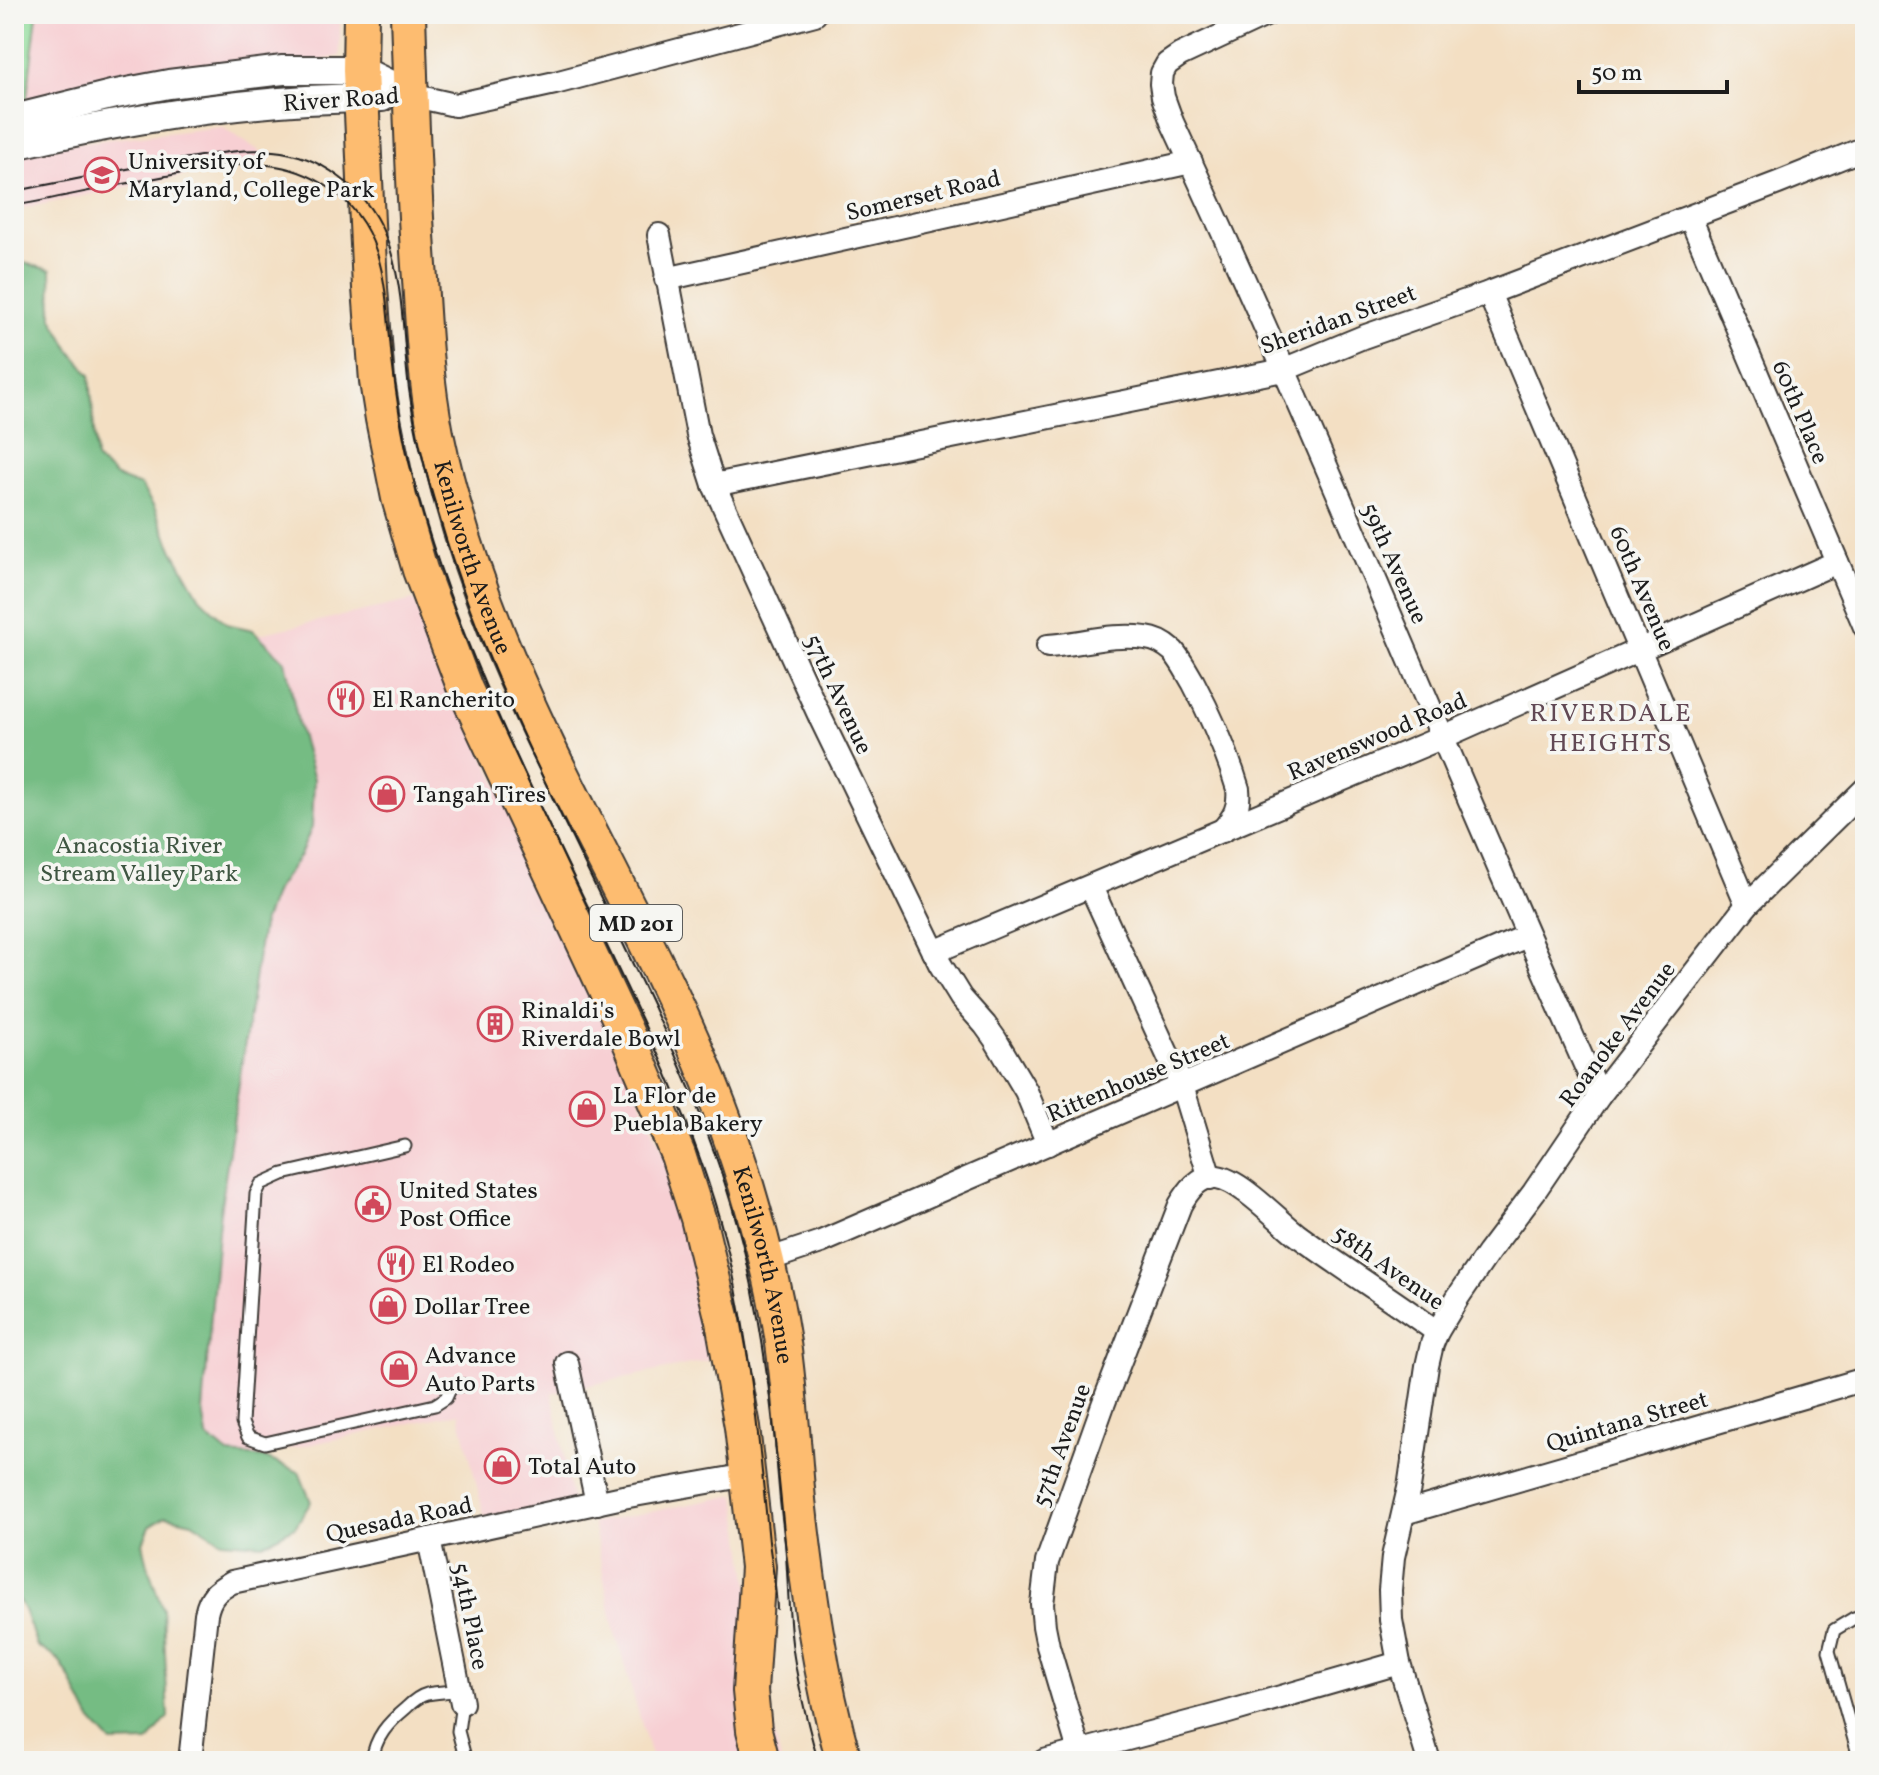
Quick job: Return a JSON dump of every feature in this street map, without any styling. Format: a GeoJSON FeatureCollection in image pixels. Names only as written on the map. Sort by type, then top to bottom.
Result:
{"type":"FeatureCollection","features":[{"type":"Feature","properties":{"kind":"main road","name":"MD 201"},"geometry":{"type":"LineString","coordinates":[[361,14],[361,84],[377,381],[399,498],[420,570],[465,689],[625,1030],[678,1155],[698,1218],[723,1321],[748,1475],[758,1567],[750,1691],[754,1730],[762,1761]]}},
{"type":"Feature","properties":{"kind":"main road","name":"Kenilworth Avenue"},"geometry":{"type":"LineString","coordinates":[[408,14],[412,165],[426,364],[436,432],[453,502],[497,633],[658,966],[706,1072],[745,1179],[767,1260],[784,1350],[811,1608],[844,1761]]}},
{"type":"Feature","properties":{"kind":"street"},"geometry":{"type":"LineString","coordinates":[[411,95],[455,105],[555,83],[815,14]]}},
{"type":"Feature","properties":{"kind":"street","name":"59th Avenue"},"geometry":{"type":"LineString","coordinates":[[1268,14],[1167,64],[1162,73],[1163,97],[1599,1096]]}},
{"type":"Feature","properties":{"kind":"street","name":"River Road"},"geometry":{"type":"LineString","coordinates":[[14,119],[169,84],[283,70],[411,95]]}},
{"type":"Feature","properties":{"kind":"street","name":"River Road"},"geometry":{"type":"LineString","coordinates":[[14,145],[190,113],[306,100],[361,84]]}},
{"type":"Feature","properties":{"kind":"street","name":"Sheridan Street"},"geometry":{"type":"LineString","coordinates":[[714,485],[1283,370],[1865,148]]}},
{"type":"Feature","properties":{"kind":"street","name":"Somerset Road"},"geometry":{"type":"LineString","coordinates":[[666,279],[1191,162]]}},
{"type":"Feature","properties":{"kind":"street","name":"60th Place"},"geometry":{"type":"LineString","coordinates":[[1690,217],[1865,627]]}},
{"type":"Feature","properties":{"kind":"street","name":"57th Avenue"},"geometry":{"type":"LineString","coordinates":[[659,235],[698,435],[714,485],[841,760],[940,964],[961,998],[995,1039],[1026,1091],[1048,1144]]}},
{"type":"Feature","properties":{"kind":"street","name":"60th Avenue"},"geometry":{"type":"LineString","coordinates":[[1489,293],[1747,905]]}},
{"type":"Feature","properties":{"kind":"street","name":"Ravenswood Road"},"geometry":{"type":"LineString","coordinates":[[934,952],[1443,737],[1837,562]]}},
{"type":"Feature","properties":{"kind":"street"},"geometry":{"type":"LineString","coordinates":[[1048,646],[1130,637],[1160,642],[1172,650],[1204,703],[1238,789],[1237,810],[1221,831]]}},
{"type":"Feature","properties":{"kind":"street","name":"Roanoke Avenue"},"geometry":{"type":"LineString","coordinates":[[1437,1332],[1488,1253],[1599,1096],[1747,905],[1865,789]]}},
{"type":"Feature","properties":{"kind":"street"},"geometry":{"type":"LineString","coordinates":[[1091,887],[1182,1086],[1210,1178]]}},
{"type":"Feature","properties":{"kind":"street","name":"Rittenhouse Street"},"geometry":{"type":"LineString","coordinates":[[767,1260],[821,1242],[1527,936]]}},
{"type":"Feature","properties":{"kind":"street","name":"57th Avenue"},"geometry":{"type":"LineString","coordinates":[[1079,1751],[1044,1626],[1042,1604],[1047,1562],[1180,1205],[1189,1190],[1210,1178]]}},
{"type":"Feature","properties":{"kind":"street","name":"58th Avenue"},"geometry":{"type":"LineString","coordinates":[[1210,1178],[1220,1178],[1240,1188],[1294,1232],[1437,1332],[1425,1377],[1390,1590],[1391,1620],[1399,1663],[1429,1761]]}},
{"type":"Feature","properties":{"kind":"street"},"geometry":{"type":"LineString","coordinates":[[567,1363],[597,1503]]}},
{"type":"Feature","properties":{"kind":"street","name":"Quintana Street"},"geometry":{"type":"LineString","coordinates":[[1404,1513],[1865,1379]]}},
{"type":"Feature","properties":{"kind":"street","name":"Quesada Road"},"geometry":{"type":"LineString","coordinates":[[190,1761],[209,1600],[219,1589],[232,1582],[597,1503],[748,1475]]}},
{"type":"Feature","properties":{"kind":"street","name":"54th Place"},"geometry":{"type":"LineString","coordinates":[[429,1539],[461,1696]]}},
{"type":"Feature","properties":{"kind":"street"},"geometry":{"type":"LineString","coordinates":[[1044,1761],[1399,1663]]}},
{"type":"Feature","properties":{"kind":"lane"},"geometry":{"type":"LineString","coordinates":[[405,1146],[283,1174],[261,1184],[256,1194],[242,1423],[248,1437],[265,1443],[435,1405],[446,1398],[451,1387],[463,1385]]}},
{"type":"Feature","properties":{"kind":"lane"},"geometry":{"type":"LineString","coordinates":[[1860,1761],[1860,1740],[1829,1651],[1834,1630],[1865,1615]]}},
{"type":"Feature","properties":{"kind":"lane"},"geometry":{"type":"LineString","coordinates":[[372,1761],[373,1749],[390,1721],[417,1698],[429,1693],[461,1696],[458,1731],[466,1761]]}},
{"type":"Feature","properties":{"kind":"shaded area"},"geometry":{"type":"Polygon","coordinates":[[[14,14],[340,14],[340,56],[283,70],[14,119],[14,14]]]}},
{"type":"Feature","properties":{"kind":"shaded area","name":"University of Maryland, College Park"},"geometry":{"type":"Polygon","coordinates":[[[222,127],[271,158],[14,210],[19,149],[222,127]]]}},
{"type":"Feature","properties":{"kind":"shaded area"},"geometry":{"type":"Polygon","coordinates":[[[414,600],[670,1166],[719,1358],[552,1393],[573,1506],[486,1523],[459,1413],[142,1480],[123,664],[414,600]]]}},
{"type":"Feature","properties":{"kind":"shaded area"},"geometry":{"type":"Polygon","coordinates":[[[736,1495],[765,1698],[781,1761],[696,1761],[693,1749],[652,1759],[614,1630],[593,1523],[736,1495]]]}},
{"type":"Feature","properties":{"kind":"green space"},"geometry":{"type":"Polygon","coordinates":[[[14,14],[37,14],[14,203],[14,14]]]}},
{"type":"Feature","properties":{"kind":"green space","name":"Anacostia River Stream Valley Park"},"geometry":{"type":"Polygon","coordinates":[[[20,262],[51,270],[52,318],[70,350],[90,375],[96,459],[116,477],[141,486],[200,598],[227,624],[253,630],[285,661],[314,779],[312,827],[300,855],[275,891],[262,926],[219,1219],[203,1411],[207,1437],[228,1454],[263,1457],[299,1472],[311,1502],[295,1527],[263,1544],[222,1541],[192,1522],[166,1516],[150,1526],[143,1543],[163,1610],[168,1717],[148,1742],[112,1743],[90,1719],[59,1660],[37,1646],[14,1592],[14,264],[20,262]]]}},
{"type":"Feature","properties":{"kind":"tram line"},"geometry":{"type":"LineString","coordinates":[[14,191],[216,153],[273,151],[299,156],[331,171],[361,196],[378,220],[396,273],[409,389],[418,437],[457,573],[524,737],[677,1058],[720,1167],[742,1242],[764,1354],[774,1429],[792,1643],[818,1761]]}},
{"type":"Feature","properties":{"kind":"tram line"},"geometry":{"type":"LineString","coordinates":[[14,206],[208,168],[256,164],[284,168],[314,179],[348,204],[363,222],[373,243],[385,288],[395,386],[409,462],[459,620],[524,772],[666,1072],[719,1218],[734,1277],[747,1352],[777,1609]]}},
{"type":"Feature","properties":{"kind":"place","name":"University of Maryland, College Park"},"geometry":{"type":"Point","coordinates":[102,175]}},
{"type":"Feature","properties":{"kind":"place","name":"El Rancherito"},"geometry":{"type":"Point","coordinates":[346,699]}},
{"type":"Feature","properties":{"kind":"place","name":"Tangah Tires"},"geometry":{"type":"Point","coordinates":[387,794]}},
{"type":"Feature","properties":{"kind":"place","name":"Rinaldi's Riverdale Bowl"},"geometry":{"type":"Point","coordinates":[495,1024]}},
{"type":"Feature","properties":{"kind":"place","name":"La Flor de Puebla Bakery"},"geometry":{"type":"Point","coordinates":[587,1109]}},
{"type":"Feature","properties":{"kind":"place","name":"United States Post Office"},"geometry":{"type":"Point","coordinates":[373,1204]}},
{"type":"Feature","properties":{"kind":"place","name":"El Rodeo"},"geometry":{"type":"Point","coordinates":[396,1264]}},
{"type":"Feature","properties":{"kind":"place","name":"Dollar Tree"},"geometry":{"type":"Point","coordinates":[388,1306]}},
{"type":"Feature","properties":{"kind":"place","name":"Advance Auto Parts"},"geometry":{"type":"Point","coordinates":[399,1369]}},
{"type":"Feature","properties":{"kind":"place","name":"Total Auto"},"geometry":{"type":"Point","coordinates":[502,1466]}},
{"type":"Feature","properties":{"kind":"district","name":"RIVERDALE HEIGHTS"},"geometry":{"type":"Point","coordinates":[1611,727]}}]}
